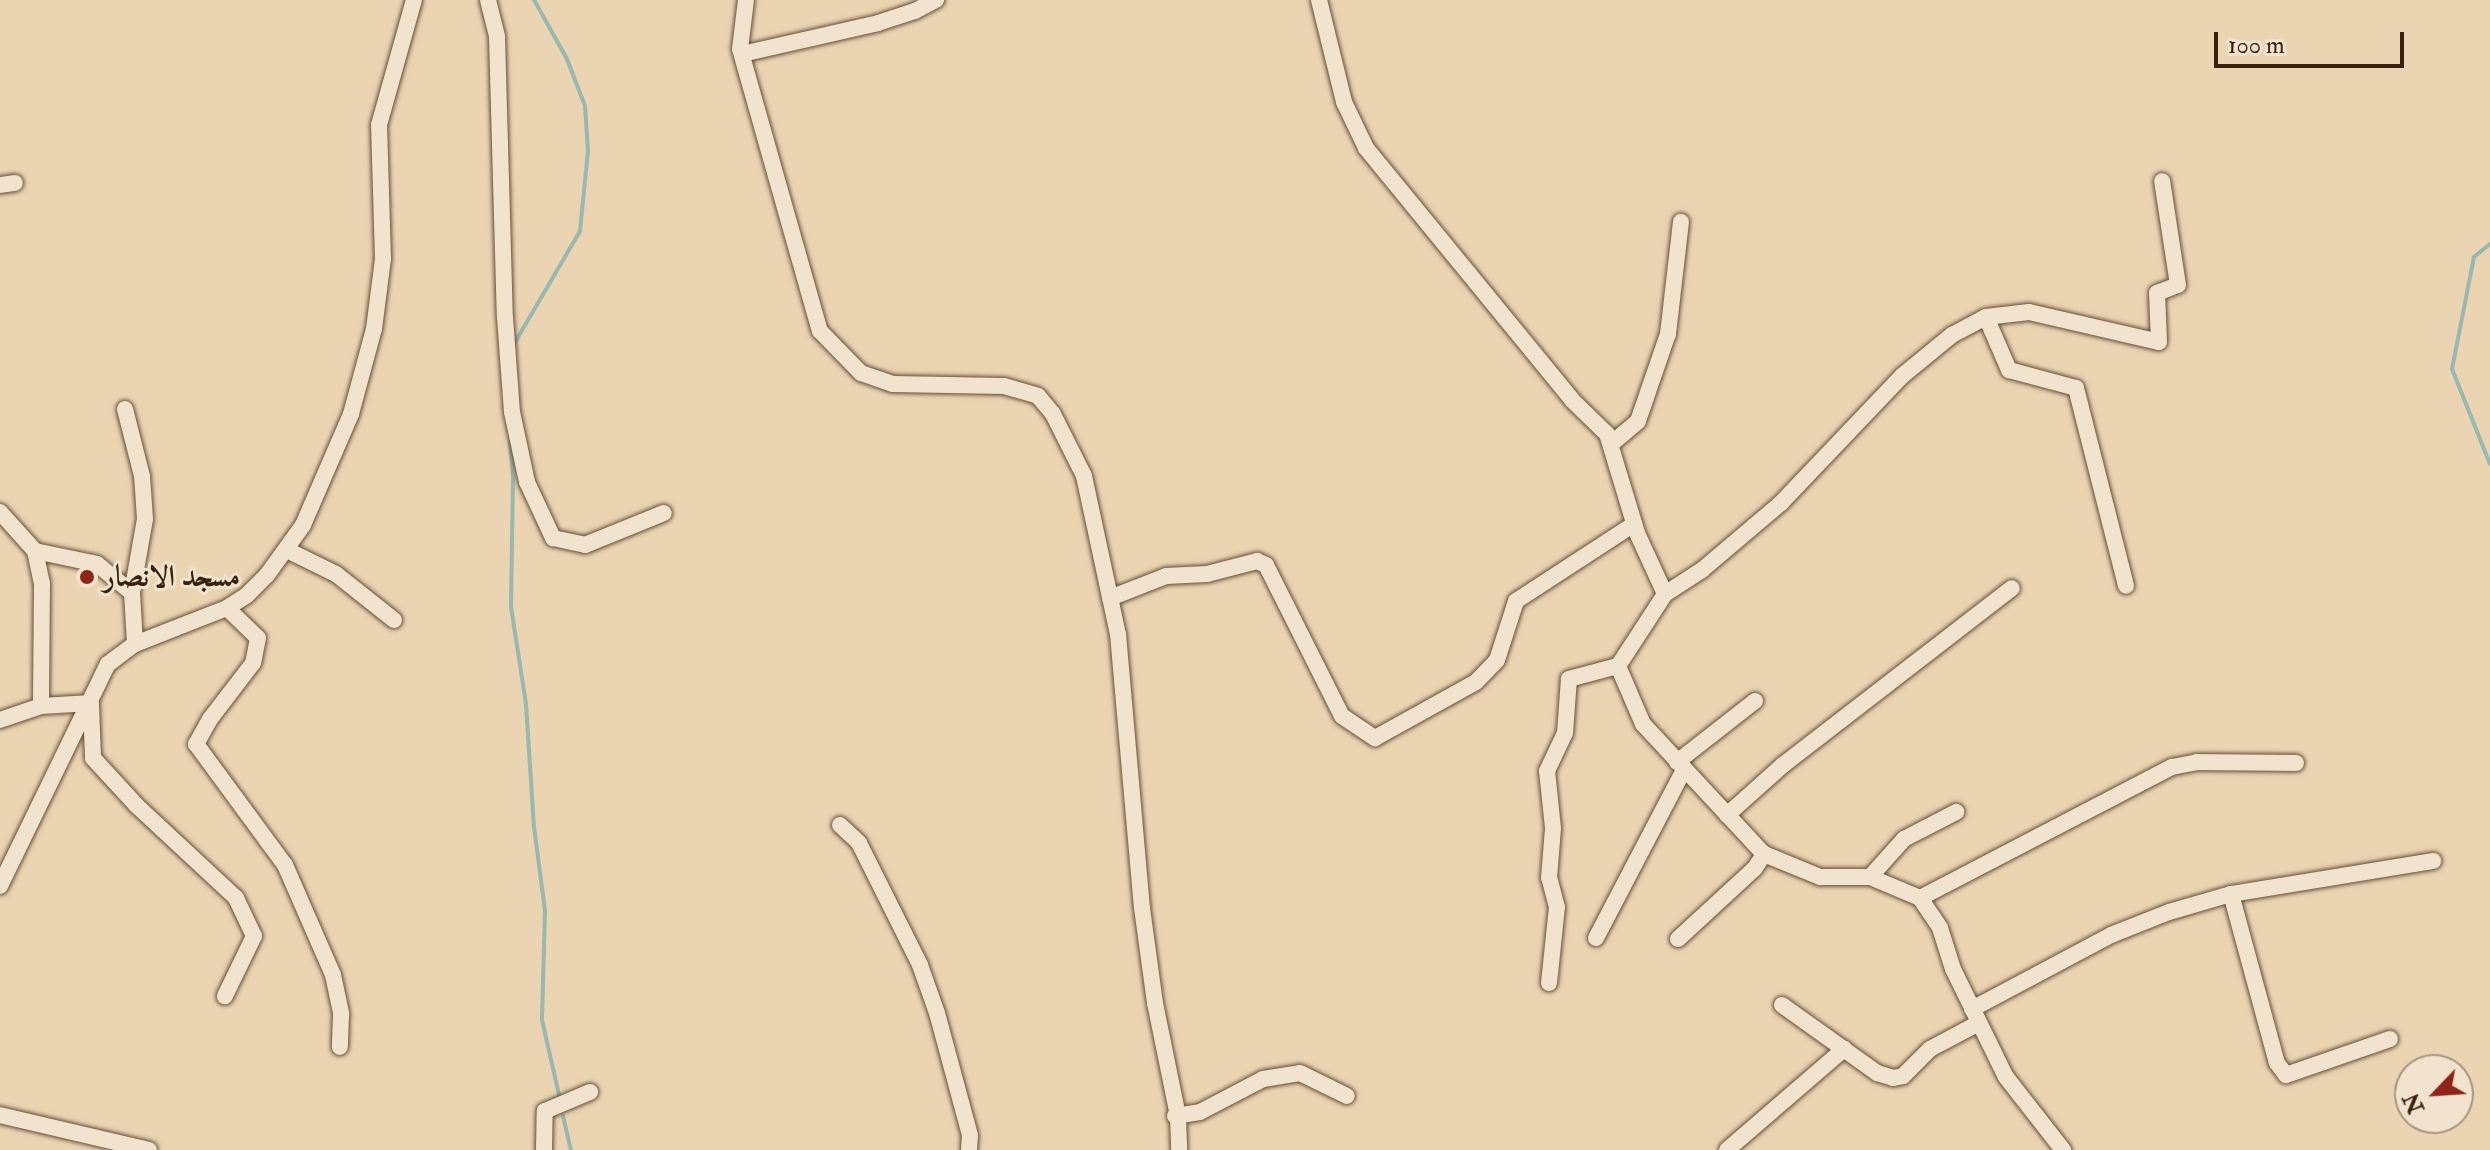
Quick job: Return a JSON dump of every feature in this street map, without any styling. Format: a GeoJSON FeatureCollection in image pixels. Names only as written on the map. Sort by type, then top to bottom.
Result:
{"type":"FeatureCollection","features":[{"type":"Feature","properties":{"kind":"street"},"geometry":{"type":"LineString","coordinates":[[0,886],[108,664],[135,644],[227,608],[247,595],[287,550],[303,525],[351,414],[374,329],[383,259],[379,125],[414,0]]}},
{"type":"Feature","properties":{"kind":"street"},"geometry":{"type":"LineString","coordinates":[[488,0],[497,37],[503,269],[512,412],[527,482],[553,538],[585,545],[664,513]]}},
{"type":"Feature","properties":{"kind":"street"},"geometry":{"type":"LineString","coordinates":[[746,0],[742,54],[820,331],[861,373],[893,384],[1004,386],[1038,396],[1053,414],[1084,476],[1126,690],[1142,908],[1153,990],[1177,1116],[1179,1150]]}},
{"type":"Feature","properties":{"kind":"street"},"geometry":{"type":"LineString","coordinates":[[742,54],[878,23],[915,11],[936,0]]}},
{"type":"Feature","properties":{"kind":"street"},"geometry":{"type":"LineString","coordinates":[[1319,0],[1344,102],[1366,148],[1572,400],[1607,434],[1634,524],[1665,594]]}},
{"type":"Feature","properties":{"kind":"street"},"geometry":{"type":"LineString","coordinates":[[1549,983],[1557,907],[1549,878],[1553,828],[1547,771],[1565,733],[1569,679],[1618,666],[1665,594],[1702,570],[1781,503],[1854,422],[1902,376],[1952,335],[1986,317],[2029,312],[2159,342],[2157,293],[2178,285],[2162,181]]}},
{"type":"Feature","properties":{"kind":"street"},"geometry":{"type":"LineString","coordinates":[[1611,444],[1638,421],[1668,334],[1681,222]]}},
{"type":"Feature","properties":{"kind":"street"},"geometry":{"type":"LineString","coordinates":[[1986,317],[2009,370],[2076,388],[2126,586]]}},
{"type":"Feature","properties":{"kind":"street"},"geometry":{"type":"LineString","coordinates":[[125,409],[142,476],[145,519],[132,593],[135,644]]}},
{"type":"Feature","properties":{"kind":"street"},"geometry":{"type":"LineString","coordinates":[[0,512],[35,551],[42,583],[41,706]]}},
{"type":"Feature","properties":{"kind":"street"},"geometry":{"type":"LineString","coordinates":[[1110,598],[1166,576],[1207,574],[1257,561],[1266,565],[1342,716],[1375,738],[1476,682],[1497,660],[1516,601],[1634,524]]}},
{"type":"Feature","properties":{"kind":"street"},"geometry":{"type":"LineString","coordinates":[[287,550],[336,574],[394,620]]}},
{"type":"Feature","properties":{"kind":"street"},"geometry":{"type":"LineString","coordinates":[[35,551],[97,564],[132,593]]}},
{"type":"Feature","properties":{"kind":"street"},"geometry":{"type":"LineString","coordinates":[[1727,815],[1783,765],[2012,588]]}},
{"type":"Feature","properties":{"kind":"street"},"geometry":{"type":"LineString","coordinates":[[227,608],[258,638],[253,663],[210,719],[196,744],[285,865],[333,975],[341,1014],[340,1047]]}},
{"type":"Feature","properties":{"kind":"street"},"geometry":{"type":"LineString","coordinates":[[1618,666],[1643,724],[1764,854],[1820,877],[1870,877],[1920,898],[1940,928],[1975,1016],[2006,1077],[2063,1150]]}},
{"type":"Feature","properties":{"kind":"street"},"geometry":{"type":"LineString","coordinates":[[1596,938],[1680,766],[1740,709],[1755,701]]}},
{"type":"Feature","properties":{"kind":"street"},"geometry":{"type":"LineString","coordinates":[[0,720],[41,706],[91,703]]}},
{"type":"Feature","properties":{"kind":"street"},"geometry":{"type":"LineString","coordinates":[[91,703],[93,758],[136,805],[236,898],[254,936],[225,996]]}},
{"type":"Feature","properties":{"kind":"street"},"geometry":{"type":"LineString","coordinates":[[1920,898],[2172,767],[2197,762],[2296,763]]}},
{"type":"Feature","properties":{"kind":"street"},"geometry":{"type":"LineString","coordinates":[[1870,877],[1904,839],[1956,812]]}},
{"type":"Feature","properties":{"kind":"street"},"geometry":{"type":"LineString","coordinates":[[840,825],[859,843],[920,965],[937,1013],[970,1135],[969,1150]]}},
{"type":"Feature","properties":{"kind":"street"},"geometry":{"type":"LineString","coordinates":[[1678,939],[1755,868],[1764,854]]}},
{"type":"Feature","properties":{"kind":"street"},"geometry":{"type":"LineString","coordinates":[[1782,1005],[1877,1073],[1893,1078],[1903,1076],[1930,1049],[1975,1016],[2111,935],[2169,912],[2231,894],[2433,861]]}},
{"type":"Feature","properties":{"kind":"street"},"geometry":{"type":"LineString","coordinates":[[2231,894],[2277,1063],[2286,1075],[2390,1039]]}},
{"type":"Feature","properties":{"kind":"street"},"geometry":{"type":"LineString","coordinates":[[1727,1150],[1844,1049]]}},
{"type":"Feature","properties":{"kind":"street"},"geometry":{"type":"LineString","coordinates":[[1177,1116],[1200,1112],[1263,1079],[1300,1073],[1347,1096]]}},
{"type":"Feature","properties":{"kind":"street"},"geometry":{"type":"LineString","coordinates":[[544,1150],[545,1111],[590,1092]]}},
{"type":"Feature","properties":{"kind":"street"},"geometry":{"type":"LineString","coordinates":[[0,1115],[149,1150]]}},
{"type":"Feature","properties":{"kind":"waterway"},"geometry":{"type":"LineString","coordinates":[[514,344],[580,231],[588,151],[585,106],[567,59],[534,0]]}},
{"type":"Feature","properties":{"kind":"waterway"},"geometry":{"type":"LineString","coordinates":[[2490,244],[2474,257],[2452,369],[2490,464]]}},
{"type":"Feature","properties":{"kind":"waterway"},"geometry":{"type":"LineString","coordinates":[[510,442],[513,478],[511,607],[526,704],[534,827],[545,911],[542,1020],[559,1095]]}},
{"type":"Feature","properties":{"kind":"waterway"},"geometry":{"type":"LineString","coordinates":[[563,1116],[571,1150]]}},
{"type":"Feature","properties":{"kind":"place","name":"مسجد الانصار"},"geometry":{"type":"Point","coordinates":[87,577]}}]}
